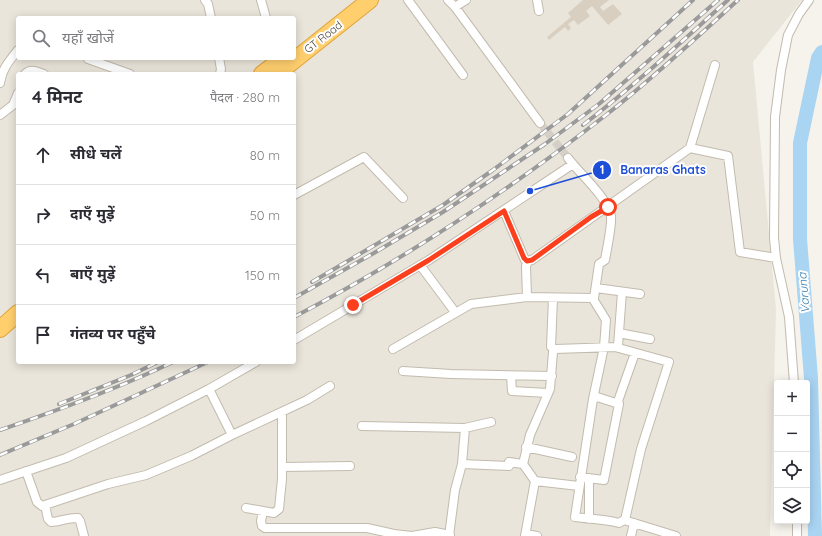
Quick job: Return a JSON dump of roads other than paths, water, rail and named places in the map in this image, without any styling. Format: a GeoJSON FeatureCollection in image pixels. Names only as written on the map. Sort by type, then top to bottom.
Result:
{"type":"FeatureCollection","features":[{"type":"Feature","properties":{"kind":"highway","name":"GT Road"},"geometry":{"type":"LineString","coordinates":[[296,48],[325,30],[355,0]]}},
{"type":"Feature","properties":{"kind":"highway","name":"GT Road"},"geometry":{"type":"LineString","coordinates":[[296,50],[370,0]]}},
{"type":"Feature","properties":{"kind":"highway","name":"GT Road"},"geometry":{"type":"LineString","coordinates":[[265,72],[278,63]]}},
{"type":"Feature","properties":{"kind":"highway"},"geometry":{"type":"LineString","coordinates":[[1,335],[16,316]]}},
{"type":"Feature","properties":{"kind":"highway"},"geometry":{"type":"LineString","coordinates":[[1,335],[16,325]]}},
{"type":"Feature","properties":{"kind":"street"},"geometry":{"type":"LineString","coordinates":[[205,0],[208,4],[211,16]]}},
{"type":"Feature","properties":{"kind":"street"},"geometry":{"type":"LineString","coordinates":[[261,0],[265,16]]}},
{"type":"Feature","properties":{"kind":"street"},"geometry":{"type":"LineString","coordinates":[[408,0],[463,75]]}},
{"type":"Feature","properties":{"kind":"street"},"geometry":{"type":"LineString","coordinates":[[448,0],[540,123]]}},
{"type":"Feature","properties":{"kind":"street"},"geometry":{"type":"LineString","coordinates":[[454,7],[466,0]]}},
{"type":"Feature","properties":{"kind":"street"},"geometry":{"type":"LineString","coordinates":[[537,0],[540,11]]}},
{"type":"Feature","properties":{"kind":"street"},"geometry":{"type":"LineString","coordinates":[[794,380],[789,317],[776,258],[774,238],[775,117],[781,70],[788,35],[808,0]]}},
{"type":"Feature","properties":{"kind":"street"},"geometry":{"type":"LineString","coordinates":[[0,83],[1,74],[5,65],[16,52]]}},
{"type":"Feature","properties":{"kind":"street"},"geometry":{"type":"LineString","coordinates":[[88,60],[124,72]]}},
{"type":"Feature","properties":{"kind":"street"},"geometry":{"type":"LineString","coordinates":[[219,60],[220,72]]}},
{"type":"Feature","properties":{"kind":"street"},"geometry":{"type":"LineString","coordinates":[[528,297],[526,266],[528,261],[591,217],[608,207],[690,148],[715,65]]}},
{"type":"Feature","properties":{"kind":"street"},"geometry":{"type":"LineString","coordinates":[[27,72],[32,70],[38,72]]}},
{"type":"Feature","properties":{"kind":"street"},"geometry":{"type":"LineString","coordinates":[[0,115],[13,105],[16,97]]}},
{"type":"Feature","properties":{"kind":"street"},"geometry":{"type":"LineString","coordinates":[[690,148],[728,156],[740,252],[776,258]]}},
{"type":"Feature","properties":{"kind":"street"},"geometry":{"type":"LineString","coordinates":[[296,194],[364,157],[403,198]]}},
{"type":"Feature","properties":{"kind":"street"},"geometry":{"type":"LineString","coordinates":[[296,339],[420,265],[504,211],[570,161],[601,196],[608,207],[611,217],[605,260],[599,264],[593,299],[606,320],[604,347],[580,477],[575,517],[597,520],[602,519],[619,523],[622,520],[625,520],[662,534],[676,536]]}},
{"type":"Feature","properties":{"kind":"street"},"geometry":{"type":"LineString","coordinates":[[504,211],[525,260],[528,261]]}},
{"type":"Feature","properties":{"kind":"street"},"geometry":{"type":"LineString","coordinates":[[420,265],[455,312]]}},
{"type":"Feature","properties":{"kind":"street"},"geometry":{"type":"LineString","coordinates":[[596,288],[640,294]]}},
{"type":"Feature","properties":{"kind":"street"},"geometry":{"type":"LineString","coordinates":[[615,347],[618,346],[622,292]]}},
{"type":"Feature","properties":{"kind":"street"},"geometry":{"type":"LineString","coordinates":[[393,348],[471,304],[528,297],[593,299]]}},
{"type":"Feature","properties":{"kind":"street"},"geometry":{"type":"LineString","coordinates":[[554,298],[550,347],[555,349],[615,347],[670,362],[641,449],[625,520]]}},
{"type":"Feature","properties":{"kind":"street"},"geometry":{"type":"LineString","coordinates":[[619,333],[650,339]]}},
{"type":"Feature","properties":{"kind":"street"},"geometry":{"type":"LineString","coordinates":[[537,536],[525,535],[535,481],[523,464],[526,447],[533,426],[548,393],[552,376],[553,352],[555,349]]}},
{"type":"Feature","properties":{"kind":"street"},"geometry":{"type":"LineString","coordinates":[[580,477],[604,480],[618,404],[635,353]]}},
{"type":"Feature","properties":{"kind":"street"},"geometry":{"type":"LineString","coordinates":[[0,480],[66,458],[146,421],[209,389],[253,364]]}},
{"type":"Feature","properties":{"kind":"street"},"geometry":{"type":"LineString","coordinates":[[404,371],[451,374],[552,376]]}},
{"type":"Feature","properties":{"kind":"street"},"geometry":{"type":"LineString","coordinates":[[511,376],[512,391],[548,393]]}},
{"type":"Feature","properties":{"kind":"street"},"geometry":{"type":"LineString","coordinates":[[26,471],[37,502],[42,506],[108,484],[146,475],[191,456],[307,400],[330,386]]}},
{"type":"Feature","properties":{"kind":"street"},"geometry":{"type":"LineString","coordinates":[[209,389],[232,435]]}},
{"type":"Feature","properties":{"kind":"street"},"geometry":{"type":"LineString","coordinates":[[594,396],[618,404]]}},
{"type":"Feature","properties":{"kind":"street"},"geometry":{"type":"LineString","coordinates":[[246,508],[274,513],[279,509],[282,467],[282,412]]}},
{"type":"Feature","properties":{"kind":"street"},"geometry":{"type":"LineString","coordinates":[[362,426],[465,428],[491,422]]}},
{"type":"Feature","properties":{"kind":"street"},"geometry":{"type":"LineString","coordinates":[[262,511],[261,521],[262,526],[265,528],[367,528],[412,536],[427,535],[435,532],[450,535],[455,490],[462,464],[465,428]]}},
{"type":"Feature","properties":{"kind":"street"},"geometry":{"type":"LineString","coordinates":[[526,447],[572,457]]}},
{"type":"Feature","properties":{"kind":"street"},"geometry":{"type":"LineString","coordinates":[[462,464],[509,466],[509,462],[523,464]]}},
{"type":"Feature","properties":{"kind":"street"},"geometry":{"type":"LineString","coordinates":[[282,467],[350,466]]}},
{"type":"Feature","properties":{"kind":"street"},"geometry":{"type":"LineString","coordinates":[[589,478],[589,519]]}},
{"type":"Feature","properties":{"kind":"street"},"geometry":{"type":"LineString","coordinates":[[535,481],[579,486]]}},
{"type":"Feature","properties":{"kind":"street"},"geometry":{"type":"LineString","coordinates":[[45,505],[50,522],[78,518],[84,536]]}},
{"type":"Feature","properties":{"kind":"street"},"geometry":{"type":"LineString","coordinates":[[631,536],[634,523]]}},
{"type":"Feature","properties":{"kind":"street"},"geometry":{"type":"LineString","coordinates":[[797,524],[797,536]]}},
{"type":"Feature","properties":{"kind":"waterway","name":"Varuna"},"geometry":{"type":"LineString","coordinates":[[815,536],[811,378],[800,239],[800,143],[818,58],[822,52]]}},
{"type":"Feature","properties":{"kind":"tunnel"},"geometry":{"type":"LineString","coordinates":[[540,123],[568,158]]}},
{"type":"Feature","properties":{"kind":"railway"},"geometry":{"type":"LineString","coordinates":[[312,282],[443,205],[493,170],[568,114],[693,0]]}},
{"type":"Feature","properties":{"kind":"railway"},"geometry":{"type":"LineString","coordinates":[[296,297],[443,212],[545,144],[599,104],[718,0]]}},
{"type":"Feature","properties":{"kind":"railway"},"geometry":{"type":"LineString","coordinates":[[583,125],[675,48],[728,0]]}},
{"type":"Feature","properties":{"kind":"railway"},"geometry":{"type":"LineString","coordinates":[[296,316],[415,248],[531,171],[606,115],[640,87],[738,0]]}},
{"type":"Feature","properties":{"kind":"railway"},"geometry":{"type":"LineString","coordinates":[[59,404],[131,375],[154,364]]}},
{"type":"Feature","properties":{"kind":"railway"},"geometry":{"type":"LineString","coordinates":[[0,430],[88,399],[169,364]]}},
{"type":"Feature","properties":{"kind":"railway"},"geometry":{"type":"LineString","coordinates":[[0,455],[74,424],[204,364]]}},
{"type":"Feature","properties":{"kind":"place","name":"Banaras Ghats"},"geometry":{"type":"Point","coordinates":[530,191]}}]}
